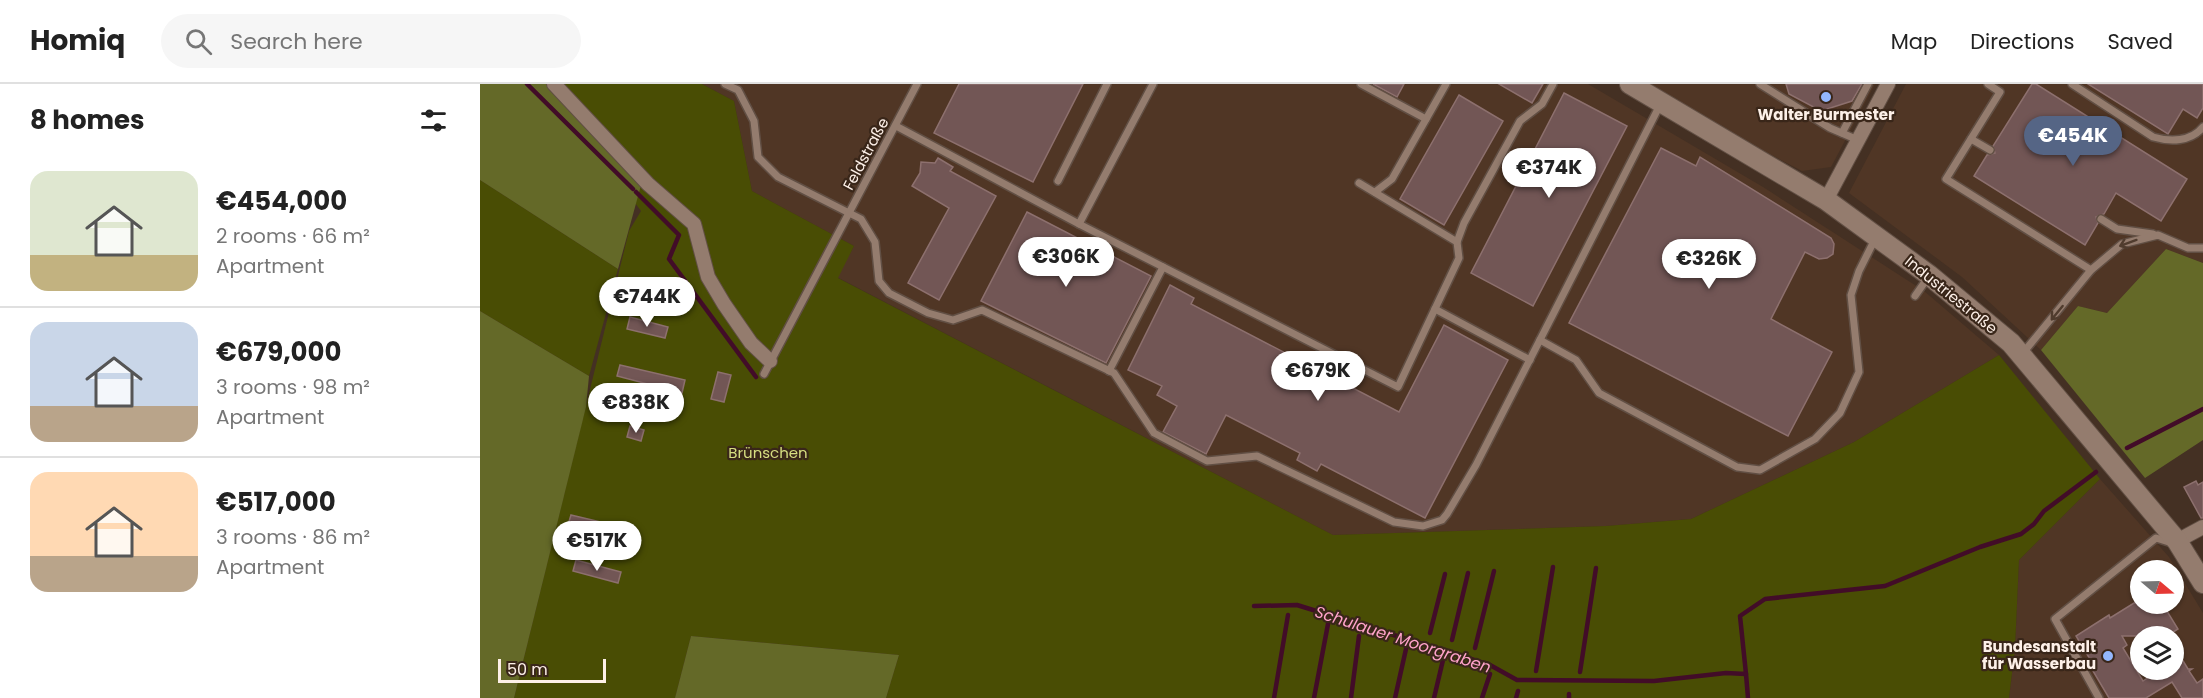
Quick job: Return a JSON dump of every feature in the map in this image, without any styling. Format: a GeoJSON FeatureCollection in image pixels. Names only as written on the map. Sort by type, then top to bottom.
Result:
{"type":"FeatureCollection","features":[{"type":"Feature","properties":{"kind":"street"},"geometry":{"type":"LineString","coordinates":[[554,84],[648,184],[694,225],[708,277],[767,368]]}},
{"type":"Feature","properties":{"kind":"street","name":"Industriestraße"},"geometry":{"type":"LineString","coordinates":[[1630,84],[1826,200],[1929,275],[2011,343],[2179,543],[2203,583]]}},
{"type":"Feature","properties":{"kind":"street"},"geometry":{"type":"LineString","coordinates":[[1826,200],[1888,84]]}},
{"type":"Feature","properties":{"kind":"street"},"geometry":{"type":"LineString","coordinates":[[2179,543],[2203,527]]}},
{"type":"Feature","properties":{"kind":"lane"},"geometry":{"type":"LineString","coordinates":[[725,84],[738,90],[754,121],[758,157],[778,177],[861,219],[875,242],[879,281],[889,293],[928,313],[953,320],[982,310],[1109,371],[1114,374],[1154,433],[1207,461],[1257,456],[1394,522],[1423,526],[1442,520],[1448,514],[1476,465],[1662,102]]}},
{"type":"Feature","properties":{"kind":"lane","name":"Feldstraße"},"geometry":{"type":"LineString","coordinates":[[767,368],[896,126],[916,84]]}},
{"type":"Feature","properties":{"kind":"lane"},"geometry":{"type":"LineString","coordinates":[[1058,181],[1107,84]]}},
{"type":"Feature","properties":{"kind":"lane"},"geometry":{"type":"LineString","coordinates":[[1079,224],[1153,84]]}},
{"type":"Feature","properties":{"kind":"lane"},"geometry":{"type":"LineString","coordinates":[[1361,84],[1426,119]]}},
{"type":"Feature","properties":{"kind":"lane"},"geometry":{"type":"LineString","coordinates":[[1375,192],[1392,179],[1446,84]]}},
{"type":"Feature","properties":{"kind":"lane"},"geometry":{"type":"LineString","coordinates":[[896,126],[1079,224],[1398,387],[1459,258],[1457,242],[1464,223],[1520,121],[1542,104],[1553,84]]}},
{"type":"Feature","properties":{"kind":"lane"},"geometry":{"type":"LineString","coordinates":[[1760,84],[1842,133],[1858,140]]}},
{"type":"Feature","properties":{"kind":"lane"},"geometry":{"type":"LineString","coordinates":[[1842,133],[1868,84]]}},
{"type":"Feature","properties":{"kind":"lane"},"geometry":{"type":"LineString","coordinates":[[1988,84],[2000,92],[1946,179],[2091,270]]}},
{"type":"Feature","properties":{"kind":"lane"},"geometry":{"type":"LineString","coordinates":[[2072,84],[2153,137],[2166,141],[2183,139],[2203,127]]}},
{"type":"Feature","properties":{"kind":"lane"},"geometry":{"type":"LineString","coordinates":[[1971,139],[1990,150]]}},
{"type":"Feature","properties":{"kind":"lane"},"geometry":{"type":"LineString","coordinates":[[1359,183],[1457,242]]}},
{"type":"Feature","properties":{"kind":"lane"},"geometry":{"type":"LineString","coordinates":[[2101,219],[2117,229],[2158,235],[2188,248],[2203,248]]}},
{"type":"Feature","properties":{"kind":"lane"},"geometry":{"type":"LineString","coordinates":[[2022,356],[2091,270],[2122,244],[2158,235]]}},
{"type":"Feature","properties":{"kind":"lane"},"geometry":{"type":"LineString","coordinates":[[1540,340],[1576,360],[1599,393],[1737,467],[1760,470],[1815,439],[1840,413],[1859,372],[1851,295],[1858,272],[1877,237]]}},
{"type":"Feature","properties":{"kind":"lane"},"geometry":{"type":"LineString","coordinates":[[1109,371],[1163,267]]}},
{"type":"Feature","properties":{"kind":"lane"},"geometry":{"type":"LineString","coordinates":[[1915,296],[1929,275]]}},
{"type":"Feature","properties":{"kind":"lane"},"geometry":{"type":"LineString","coordinates":[[1435,309],[1530,360]]}},
{"type":"Feature","properties":{"kind":"lane"},"geometry":{"type":"LineString","coordinates":[[2099,698],[2055,619],[2156,538],[2179,543]]}},
{"type":"Feature","properties":{"kind":"shaded area"},"geometry":{"type":"Polygon","coordinates":[[[702,84],[1588,84],[1763,187],[1924,291],[1999,355],[1854,442],[1691,519],[1606,526],[1333,535],[837,277],[854,246],[752,191],[734,101],[702,84]]]}},
{"type":"Feature","properties":{"kind":"shaded area"},"geometry":{"type":"Polygon","coordinates":[[[1634,84],[1875,84],[1831,167],[1802,171],[1634,84]]]}},
{"type":"Feature","properties":{"kind":"shaded area"},"geometry":{"type":"Polygon","coordinates":[[[1906,84],[2203,84],[2203,263],[2166,249],[2107,313],[2078,306],[2041,350],[1962,277],[1849,193],[1906,84]]]}},
{"type":"Feature","properties":{"kind":"shaded area"},"geometry":{"type":"Polygon","coordinates":[[[2100,479],[2171,560],[2130,560],[2130,614],[2184,614],[2184,582],[2203,613],[2203,698],[2009,698],[2015,648],[2019,560],[2100,479]]]}},
{"type":"Feature","properties":{"kind":"green space"},"geometry":{"type":"Polygon","coordinates":[[[480,84],[553,84],[643,178],[618,269],[480,180],[480,84]]]}},
{"type":"Feature","properties":{"kind":"green space","name":"Brünschen"},"geometry":{"type":"Polygon","coordinates":[[[548,84],[702,84],[734,101],[752,191],[854,246],[838,278],[1333,535],[1606,526],[1691,519],[1854,442],[1999,355],[2100,479],[2019,560],[2015,648],[2009,698],[886,698],[899,655],[691,636],[675,698],[514,698],[629,231],[641,211],[548,84]]]}},
{"type":"Feature","properties":{"kind":"green space"},"geometry":{"type":"Polygon","coordinates":[[[480,180],[618,269],[589,376],[480,311],[480,180]]]}},
{"type":"Feature","properties":{"kind":"green space"},"geometry":{"type":"Polygon","coordinates":[[[2166,249],[2203,263],[2203,440],[2145,478],[2041,350],[2078,306],[2107,313],[2166,249]]]}},
{"type":"Feature","properties":{"kind":"green space"},"geometry":{"type":"Polygon","coordinates":[[[480,311],[589,376],[586,407],[514,698],[480,698],[480,311]]]}},
{"type":"Feature","properties":{"kind":"green space"},"geometry":{"type":"Polygon","coordinates":[[[691,636],[899,655],[886,698],[675,698],[691,636]]]}},
{"type":"Feature","properties":{"kind":"building"},"geometry":{"type":"Polygon","coordinates":[[[959,84],[1083,84],[1033,182],[934,133],[959,84]]]}},
{"type":"Feature","properties":{"kind":"building"},"geometry":{"type":"Polygon","coordinates":[[[1373,84],[1404,84],[1397,97],[1373,84]]]}},
{"type":"Feature","properties":{"kind":"building"},"geometry":{"type":"Polygon","coordinates":[[[1499,84],[1543,84],[1532,103],[1499,84]]]}},
{"type":"Feature","properties":{"kind":"building","name":"Walter Burmester"},"geometry":{"type":"Polygon","coordinates":[[[1786,84],[1862,84],[1852,101],[1821,111],[1789,94],[1786,84]]]}},
{"type":"Feature","properties":{"kind":"building"},"geometry":{"type":"Polygon","coordinates":[[[2032,84],[2036,84],[2187,179],[2161,221],[2116,193],[2104,214],[2096,217],[2098,223],[2085,245],[1974,176],[1987,155],[1995,153],[1993,146],[2032,84]]]}},
{"type":"Feature","properties":{"kind":"building"},"geometry":{"type":"Polygon","coordinates":[[[2088,84],[2203,84],[2203,108],[2197,118],[2183,109],[2168,134],[2088,84]]]}},
{"type":"Feature","properties":{"kind":"building"},"geometry":{"type":"Polygon","coordinates":[[[1564,93],[1627,126],[1533,306],[1471,273],[1564,93]]]}},
{"type":"Feature","properties":{"kind":"building"},"geometry":{"type":"Polygon","coordinates":[[[1459,95],[1503,121],[1444,225],[1400,199],[1459,95]]]}},
{"type":"Feature","properties":{"kind":"building"},"geometry":{"type":"Polygon","coordinates":[[[1661,148],[1696,166],[1700,157],[1831,238],[1834,244],[1833,254],[1827,258],[1819,259],[1805,252],[1771,319],[1832,352],[1788,436],[1569,323],[1661,148]]]}},
{"type":"Feature","properties":{"kind":"building"},"geometry":{"type":"Polygon","coordinates":[[[938,158],[953,167],[950,171],[996,196],[939,300],[908,283],[949,208],[912,186],[920,173],[921,162],[935,163],[938,158]]]}},
{"type":"Feature","properties":{"kind":"building"},"geometry":{"type":"Polygon","coordinates":[[[1027,212],[1151,276],[1106,363],[981,301],[1027,212]]]}},
{"type":"Feature","properties":{"kind":"building"},"geometry":{"type":"Polygon","coordinates":[[[1170,285],[1194,298],[1191,304],[1399,412],[1444,325],[1508,360],[1425,518],[1321,464],[1317,471],[1297,460],[1300,453],[1226,415],[1206,454],[1163,432],[1177,406],[1157,395],[1162,386],[1128,370],[1170,285]]]}},
{"type":"Feature","properties":{"kind":"building"},"geometry":{"type":"Polygon","coordinates":[[[630,317],[668,327],[665,338],[627,329],[630,317]]]}},
{"type":"Feature","properties":{"kind":"building"},"geometry":{"type":"Polygon","coordinates":[[[620,365],[685,380],[682,393],[617,376],[620,365]]]}},
{"type":"Feature","properties":{"kind":"building"},"geometry":{"type":"Polygon","coordinates":[[[718,372],[731,375],[724,402],[711,399],[718,372]]]}},
{"type":"Feature","properties":{"kind":"building"},"geometry":{"type":"Polygon","coordinates":[[[630,426],[644,430],[641,441],[627,437],[630,426]]]}},
{"type":"Feature","properties":{"kind":"building"},"geometry":{"type":"Polygon","coordinates":[[[2196,481],[2198,485],[2203,482],[2203,518],[2184,487],[2196,481]]]}},
{"type":"Feature","properties":{"kind":"building"},"geometry":{"type":"Polygon","coordinates":[[[571,515],[622,527],[620,537],[568,525],[571,515]]]}},
{"type":"Feature","properties":{"kind":"building"},"geometry":{"type":"Polygon","coordinates":[[[576,560],[621,572],[618,583],[573,571],[576,560]]]}},
{"type":"Feature","properties":{"kind":"building","name":"Bundesanstalt für Wasserbau"},"geometry":{"type":"Polygon","coordinates":[[[2130,606],[2130,614],[2169,614],[2176,626],[2130,626],[2130,636],[2122,636],[2127,645],[2123,648],[2130,660],[2130,680],[2184,680],[2184,662],[2188,669],[2192,669],[2189,671],[2197,683],[2203,679],[2203,698],[2182,698],[2172,682],[2146,698],[2109,698],[2090,666],[2093,664],[2076,636],[2109,615],[2110,618],[2130,606]]]}},
{"type":"Feature","properties":{"kind":"waterway","name":"Schulauer Moorgraben"},"geometry":{"type":"LineString","coordinates":[[527,84],[633,189]]}},
{"type":"Feature","properties":{"kind":"waterway","name":"Schulauer Moorgraben"},"geometry":{"type":"LineString","coordinates":[[636,192],[679,235],[669,259],[756,377]]}},
{"type":"Feature","properties":{"kind":"waterway","name":"Schulauer Moorgraben"},"geometry":{"type":"LineString","coordinates":[[2127,448],[2203,409]]}},
{"type":"Feature","properties":{"kind":"waterway","name":"Schulauer Moorgraben"},"geometry":{"type":"LineString","coordinates":[[1254,606],[1297,605],[1490,665],[1517,680],[1654,681],[1726,673],[1746,674],[1740,616],[1765,599],[1885,586],[1980,547],[2021,534],[2034,524],[2044,511],[2096,472]]}},
{"type":"Feature","properties":{"kind":"waterway"},"geometry":{"type":"LineString","coordinates":[[1536,671],[1553,567]]}},
{"type":"Feature","properties":{"kind":"waterway"},"geometry":{"type":"LineString","coordinates":[[1580,672],[1596,568]]}},
{"type":"Feature","properties":{"kind":"waterway"},"geometry":{"type":"LineString","coordinates":[[1475,648],[1494,571]]}},
{"type":"Feature","properties":{"kind":"waterway"},"geometry":{"type":"LineString","coordinates":[[1452,640],[1468,573]]}},
{"type":"Feature","properties":{"kind":"waterway"},"geometry":{"type":"LineString","coordinates":[[1430,633],[1445,574]]}},
{"type":"Feature","properties":{"kind":"waterway"},"geometry":{"type":"LineString","coordinates":[[1274,698],[1288,615]]}},
{"type":"Feature","properties":{"kind":"waterway"},"geometry":{"type":"LineString","coordinates":[[1314,698],[1328,624]]}},
{"type":"Feature","properties":{"kind":"waterway"},"geometry":{"type":"LineString","coordinates":[[1351,698],[1359,636]]}},
{"type":"Feature","properties":{"kind":"waterway"},"geometry":{"type":"LineString","coordinates":[[1395,698],[1406,649]]}},
{"type":"Feature","properties":{"kind":"waterway"},"geometry":{"type":"LineString","coordinates":[[1434,698],[1443,660]]}},
{"type":"Feature","properties":{"kind":"waterway"},"geometry":{"type":"LineString","coordinates":[[1482,698],[1490,674]]}},
{"type":"Feature","properties":{"kind":"waterway"},"geometry":{"type":"LineString","coordinates":[[1746,674],[1748,698]]}},
{"type":"Feature","properties":{"kind":"waterway"},"geometry":{"type":"LineString","coordinates":[[1516,698],[1518,691]]}},
{"type":"Feature","properties":{"kind":"place","name":"Walter Burmester"},"geometry":{"type":"Point","coordinates":[1826,97]}},
{"type":"Feature","properties":{"kind":"place","name":"Bundesanstalt für Wasserbau"},"geometry":{"type":"Point","coordinates":[2108,656]}}]}
